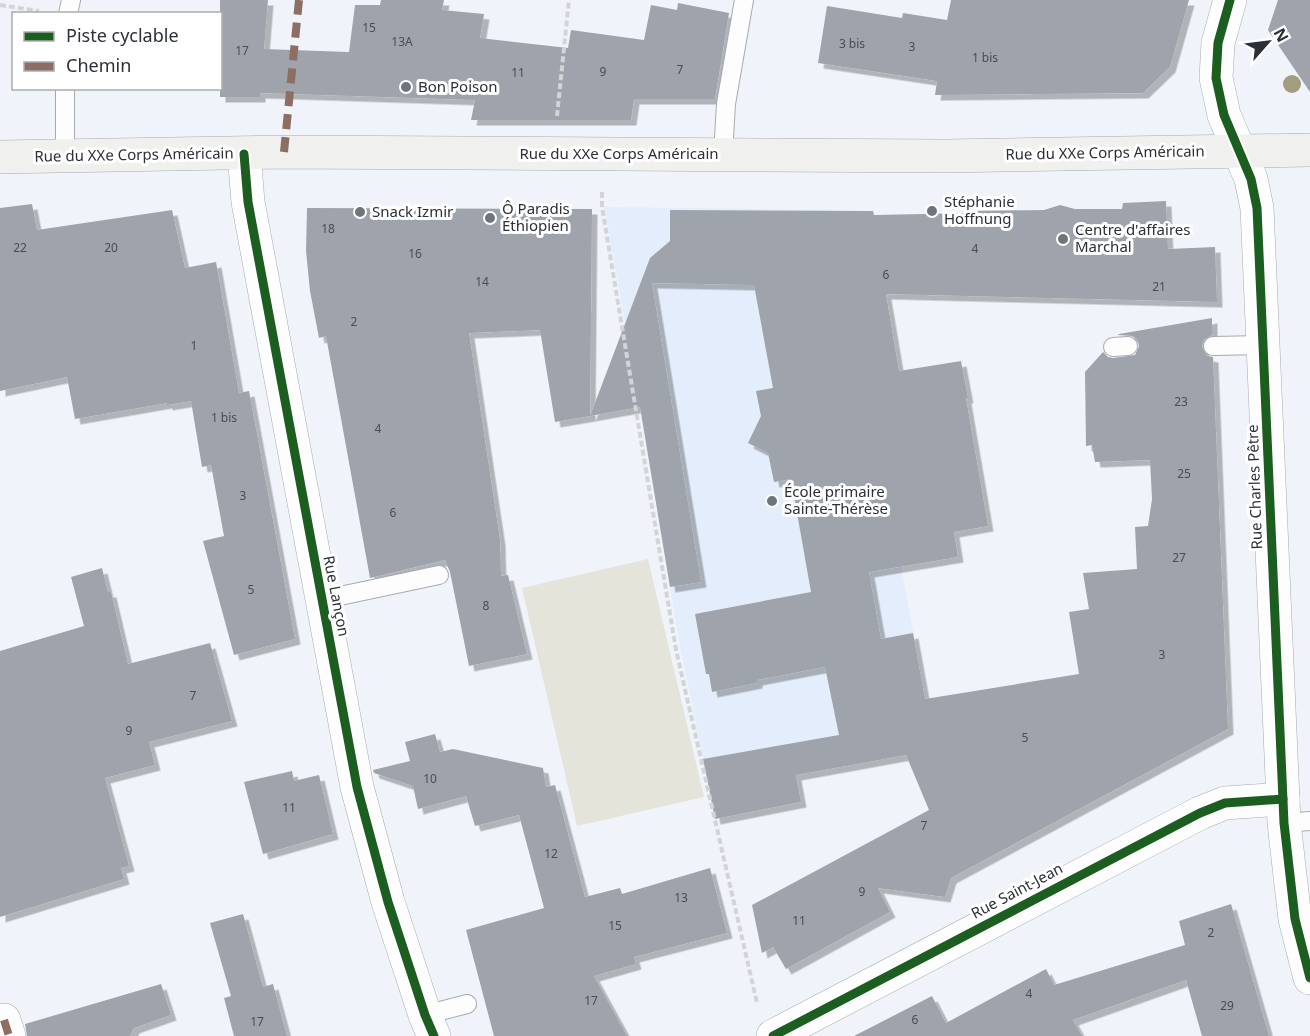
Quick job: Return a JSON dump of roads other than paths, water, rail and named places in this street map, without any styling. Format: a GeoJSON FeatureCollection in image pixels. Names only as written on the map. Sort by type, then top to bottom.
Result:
{"type":"FeatureCollection","features":[{"type":"Feature","properties":{"kind":"main road","name":"Rue du XXe Corps Américain"},"geometry":{"type":"LineString","coordinates":[[0,157],[244,154],[946,156],[1310,150]]}},
{"type":"Feature","properties":{"kind":"street","name":"Rue Charles Pêtre"},"geometry":{"type":"LineString","coordinates":[[1230,0],[1218,43],[1216,78],[1224,116],[1251,178],[1257,208],[1292,814],[1295,920],[1310,978]]}},
{"type":"Feature","properties":{"kind":"street","name":"Rue Lançon"},"geometry":{"type":"LineString","coordinates":[[244,154],[248,202],[357,787],[388,902],[430,1026]]}},
{"type":"Feature","properties":{"kind":"street","name":"Rue Saint-Jean"},"geometry":{"type":"LineString","coordinates":[[773,1036],[1200,813],[1225,803],[1292,814]]}},
{"type":"Feature","properties":{"kind":"lane"},"geometry":{"type":"LineString","coordinates":[[723,155],[726,104],[744,0]]}},
{"type":"Feature","properties":{"kind":"lane"},"geometry":{"type":"LineString","coordinates":[[65,90],[65,156]]}},
{"type":"Feature","properties":{"kind":"lane"},"geometry":{"type":"LineString","coordinates":[[1213,346],[1264,345]]}},
{"type":"Feature","properties":{"kind":"lane"},"geometry":{"type":"LineString","coordinates":[[321,600],[439,574]]}},
{"type":"Feature","properties":{"kind":"lane"},"geometry":{"type":"LineString","coordinates":[[430,1026],[467,1004]]}},
{"type":"Feature","properties":{"kind":"place","name":"Bon Poison"},"geometry":{"type":"Point","coordinates":[406,87]}},
{"type":"Feature","properties":{"kind":"place","name":"Stéphanie Hoffnung"},"geometry":{"type":"Point","coordinates":[932,211]}},
{"type":"Feature","properties":{"kind":"place","name":"Snack Izmir"},"geometry":{"type":"Point","coordinates":[360,212]}},
{"type":"Feature","properties":{"kind":"place","name":"Ô Paradis Éthiopien"},"geometry":{"type":"Point","coordinates":[490,218]}},
{"type":"Feature","properties":{"kind":"place","name":"Centre d'affaires Marchal"},"geometry":{"type":"Point","coordinates":[1063,239]}},
{"type":"Feature","properties":{"kind":"place","name":"École primaire Sainte-Thérèse"},"geometry":{"type":"Point","coordinates":[772,501]}}]}
